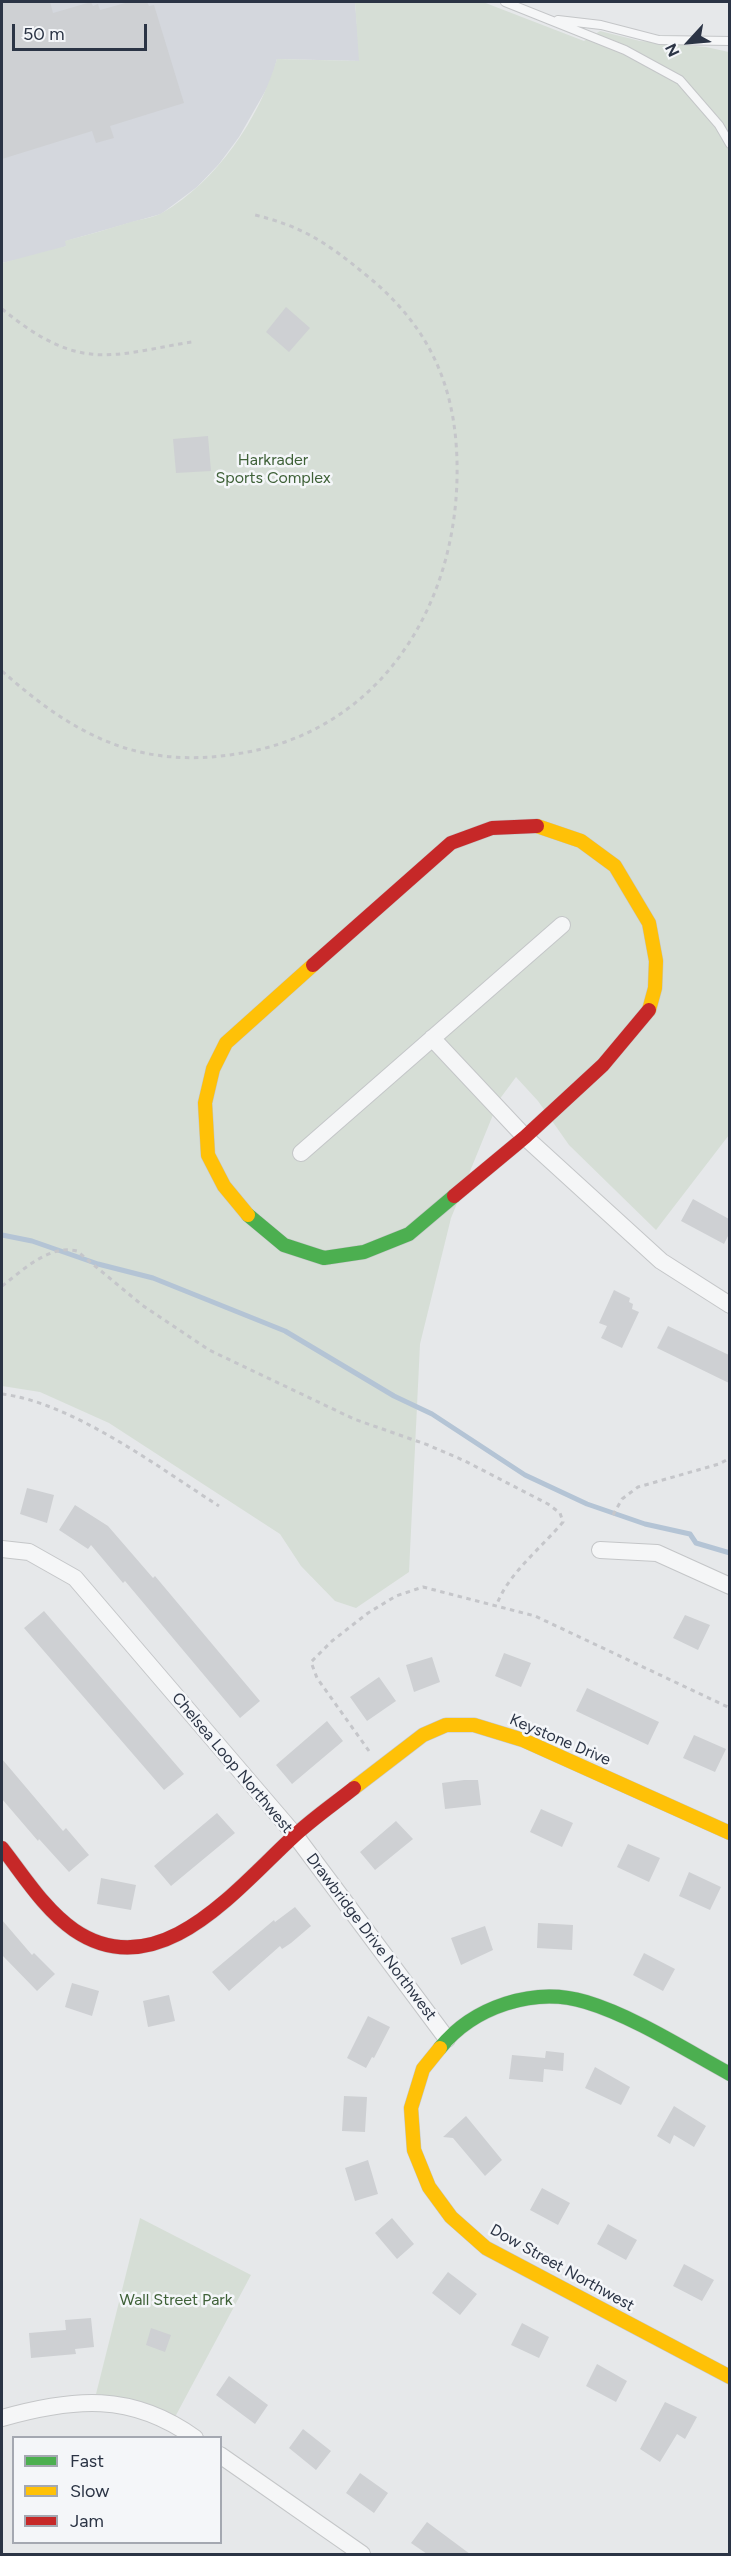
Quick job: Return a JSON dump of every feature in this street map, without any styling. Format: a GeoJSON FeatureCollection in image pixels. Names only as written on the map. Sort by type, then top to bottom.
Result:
{"type":"FeatureCollection","features":[{"type":"Feature","properties":{"kind":"street"},"geometry":{"type":"LineString","coordinates":[[537,826],[581,841],[615,866],[649,923],[656,962],[655,988],[648,1014],[603,1065],[525,1137],[409,1234],[364,1252],[324,1258],[284,1245],[252,1220],[224,1186],[208,1155],[205,1103],[213,1069],[226,1042],[451,843],[492,828],[537,826]]}},
{"type":"Feature","properties":{"kind":"street"},"geometry":{"type":"LineString","coordinates":[[302,1153],[562,926]]}},
{"type":"Feature","properties":{"kind":"street"},"geometry":{"type":"LineString","coordinates":[[432,1038],[525,1137],[661,1261],[729,1305]]}},
{"type":"Feature","properties":{"kind":"street","name":"Chelsea Loop Northwest"},"geometry":{"type":"LineString","coordinates":[[2,1549],[29,1552],[75,1578],[295,1835],[221,1907],[192,1929],[163,1942],[134,1948],[105,1944],[78,1933],[58,1916],[2,1848]]}},
{"type":"Feature","properties":{"kind":"street"},"geometry":{"type":"LineString","coordinates":[[600,1550],[657,1553],[729,1586]]}},
{"type":"Feature","properties":{"kind":"street","name":"Keystone Drive"},"geometry":{"type":"LineString","coordinates":[[295,1835],[380,1767],[427,1733],[455,1724],[502,1731],[729,1833]]}},
{"type":"Feature","properties":{"kind":"street","name":"Drawbridge Drive Northwest"},"geometry":{"type":"LineString","coordinates":[[295,1835],[447,2039]]}},
{"type":"Feature","properties":{"kind":"street","name":"Dow Street Northwest"},"geometry":{"type":"LineString","coordinates":[[729,2074],[619,2015],[584,2001],[546,1997],[505,2003],[470,2019],[447,2039],[423,2069],[411,2109],[414,2150],[429,2187],[451,2217],[486,2248],[729,2377]]}},
{"type":"Feature","properties":{"kind":"street"},"geometry":{"type":"LineString","coordinates":[[2,2418],[40,2408],[83,2402],[117,2404],[153,2414],[192,2436]]}},
{"type":"Feature","properties":{"kind":"street"},"geometry":{"type":"LineString","coordinates":[[222,2456],[362,2554]]}},
{"type":"Feature","properties":{"kind":"lane"},"geometry":{"type":"LineString","coordinates":[[505,2],[625,50],[680,80],[718,125],[729,144]]}},
{"type":"Feature","properties":{"kind":"lane"},"geometry":{"type":"LineString","coordinates":[[549,20],[601,26],[659,40],[729,41]]}},
{"type":"Feature","properties":{"kind":"path"},"geometry":{"type":"LineString","coordinates":[[2,671],[47,709],[99,739],[127,749],[156,755],[189,758],[221,757],[253,752],[287,742],[319,727],[350,708],[376,685],[401,656],[417,631],[441,576],[452,538],[457,500],[456,440],[446,384],[429,348],[410,319],[387,292],[310,233],[281,221],[251,214]]}},
{"type":"Feature","properties":{"kind":"path"},"geometry":{"type":"LineString","coordinates":[[2,309],[43,338],[72,351],[93,355],[192,342]]}},
{"type":"Feature","properties":{"kind":"path"},"geometry":{"type":"LineString","coordinates":[[2,1287],[40,1259],[67,1249],[77,1251],[142,1305],[209,1350],[354,1419],[392,1434],[428,1444],[548,1504],[561,1513],[563,1522],[513,1576],[497,1605]]}},
{"type":"Feature","properties":{"kind":"path"},"geometry":{"type":"LineString","coordinates":[[2,1394],[30,1399],[83,1422],[219,1506]]}},
{"type":"Feature","properties":{"kind":"path"},"geometry":{"type":"LineString","coordinates":[[613,1515],[622,1499],[638,1487],[719,1464],[729,1458]]}},
{"type":"Feature","properties":{"kind":"path"},"geometry":{"type":"LineString","coordinates":[[380,1767],[317,1678],[311,1662],[314,1657],[368,1613],[410,1590],[423,1587],[535,1616],[729,1708]]}},
{"type":"Feature","properties":{"kind":"shaded area"},"geometry":{"type":"Polygon","coordinates":[[[2,2],[355,2],[360,61],[277,59],[271,81],[239,137],[219,164],[197,187],[161,214],[66,241],[67,246],[36,256],[2,263],[2,2]]]}},
{"type":"Feature","properties":{"kind":"green space","name":"Harkrader Sports Complex"},"geometry":{"type":"Polygon","coordinates":[[[355,2],[483,2],[584,41],[600,31],[640,41],[706,47],[729,52],[729,1135],[656,1230],[569,1145],[538,1101],[516,1077],[499,1100],[451,1218],[420,1344],[409,1572],[356,1608],[335,1601],[301,1566],[280,1534],[109,1423],[40,1392],[2,1386],[2,263],[66,246],[65,241],[155,216],[182,200],[218,166],[247,126],[269,82],[277,59],[359,61],[355,2]]]}},
{"type":"Feature","properties":{"kind":"green space","name":"Wall Street Park"},"geometry":{"type":"Polygon","coordinates":[[[140,2218],[251,2275],[175,2417],[134,2400],[96,2394],[140,2218]]]}},
{"type":"Feature","properties":{"kind":"building"},"geometry":{"type":"Polygon","coordinates":[[[2,2],[50,2],[53,13],[91,2],[93,6],[98,4],[100,10],[129,2],[147,2],[149,6],[154,5],[184,103],[110,126],[114,138],[96,143],[92,131],[2,159],[2,2]]]}},
{"type":"Feature","properties":{"kind":"building"},"geometry":{"type":"Polygon","coordinates":[[[286,307],[310,328],[289,352],[266,332],[286,307]]]}},
{"type":"Feature","properties":{"kind":"building"},"geometry":{"type":"Polygon","coordinates":[[[208,436],[211,471],[176,473],[173,439],[208,436]]]}},
{"type":"Feature","properties":{"kind":"building"},"geometry":{"type":"Polygon","coordinates":[[[693,1199],[729,1219],[729,1234],[724,1244],[681,1221],[693,1199]]]}},
{"type":"Feature","properties":{"kind":"building"},"geometry":{"type":"Polygon","coordinates":[[[614,1290],[630,1298],[629,1302],[633,1304],[632,1309],[639,1312],[622,1348],[601,1338],[607,1326],[599,1323],[614,1290]]]}},
{"type":"Feature","properties":{"kind":"building"},"geometry":{"type":"Polygon","coordinates":[[[668,1326],[729,1355],[729,1383],[657,1348],[668,1326]]]}},
{"type":"Feature","properties":{"kind":"building"},"geometry":{"type":"Polygon","coordinates":[[[27,1488],[54,1495],[47,1523],[20,1514],[27,1488]]]}},
{"type":"Feature","properties":{"kind":"building"},"geometry":{"type":"Polygon","coordinates":[[[75,1505],[108,1526],[153,1578],[155,1576],[260,1701],[240,1718],[125,1581],[123,1583],[91,1545],[88,1549],[59,1530],[75,1505]]]}},
{"type":"Feature","properties":{"kind":"building"},"geometry":{"type":"Polygon","coordinates":[[[44,1611],[184,1774],[164,1790],[24,1628],[44,1611]]]}},
{"type":"Feature","properties":{"kind":"building"},"geometry":{"type":"Polygon","coordinates":[[[685,1615],[710,1625],[698,1650],[673,1638],[685,1615]]]}},
{"type":"Feature","properties":{"kind":"building"},"geometry":{"type":"Polygon","coordinates":[[[504,1653],[531,1663],[521,1687],[495,1676],[504,1653]]]}},
{"type":"Feature","properties":{"kind":"building"},"geometry":{"type":"Polygon","coordinates":[[[432,1657],[440,1682],[414,1692],[406,1665],[432,1657]]]}},
{"type":"Feature","properties":{"kind":"building"},"geometry":{"type":"Polygon","coordinates":[[[379,1677],[396,1701],[367,1721],[350,1697],[379,1677]]]}},
{"type":"Feature","properties":{"kind":"building"},"geometry":{"type":"Polygon","coordinates":[[[587,1688],[659,1722],[648,1745],[576,1711],[587,1688]]]}},
{"type":"Feature","properties":{"kind":"building"},"geometry":{"type":"Polygon","coordinates":[[[327,1721],[343,1741],[292,1784],[276,1765],[327,1721]]]}},
{"type":"Feature","properties":{"kind":"building"},"geometry":{"type":"Polygon","coordinates":[[[694,1735],[726,1749],[715,1772],[683,1758],[694,1735]]]}},
{"type":"Feature","properties":{"kind":"building"},"geometry":{"type":"Polygon","coordinates":[[[2,1759],[63,1831],[66,1828],[89,1855],[69,1872],[39,1839],[38,1841],[2,1799],[2,1759]]]}},
{"type":"Feature","properties":{"kind":"building"},"geometry":{"type":"Polygon","coordinates":[[[478,1780],[481,1805],[445,1809],[442,1783],[478,1780]]]}},
{"type":"Feature","properties":{"kind":"building"},"geometry":{"type":"Polygon","coordinates":[[[541,1809],[573,1823],[562,1847],[530,1832],[541,1809]]]}},
{"type":"Feature","properties":{"kind":"building"},"geometry":{"type":"Polygon","coordinates":[[[217,1813],[235,1833],[171,1886],[154,1866],[217,1813]]]}},
{"type":"Feature","properties":{"kind":"building"},"geometry":{"type":"Polygon","coordinates":[[[396,1821],[413,1839],[375,1870],[360,1852],[396,1821]]]}},
{"type":"Feature","properties":{"kind":"building"},"geometry":{"type":"Polygon","coordinates":[[[628,1844],[660,1858],[649,1882],[617,1867],[628,1844]]]}},
{"type":"Feature","properties":{"kind":"building"},"geometry":{"type":"Polygon","coordinates":[[[689,1872],[721,1887],[710,1910],[679,1896],[689,1872]]]}},
{"type":"Feature","properties":{"kind":"building"},"geometry":{"type":"Polygon","coordinates":[[[101,1878],[136,1885],[131,1910],[97,1904],[101,1878]]]}},
{"type":"Feature","properties":{"kind":"building"},"geometry":{"type":"Polygon","coordinates":[[[295,1907],[311,1926],[282,1949],[280,1946],[229,1991],[212,1972],[274,1920],[275,1922],[295,1907]]]}},
{"type":"Feature","properties":{"kind":"building"},"geometry":{"type":"Polygon","coordinates":[[[2,1920],[32,1955],[34,1953],[55,1974],[37,1991],[2,1955],[2,1920]]]}},
{"type":"Feature","properties":{"kind":"building"},"geometry":{"type":"Polygon","coordinates":[[[538,1923],[573,1925],[572,1950],[537,1948],[538,1923]]]}},
{"type":"Feature","properties":{"kind":"building"},"geometry":{"type":"Polygon","coordinates":[[[485,1926],[493,1950],[461,1965],[451,1938],[485,1926]]]}},
{"type":"Feature","properties":{"kind":"building"},"geometry":{"type":"Polygon","coordinates":[[[644,1953],[675,1969],[663,1991],[633,1975],[644,1953]]]}},
{"type":"Feature","properties":{"kind":"building"},"geometry":{"type":"Polygon","coordinates":[[[72,1983],[99,1991],[92,2016],[65,2007],[72,1983]]]}},
{"type":"Feature","properties":{"kind":"building"},"geometry":{"type":"Polygon","coordinates":[[[169,1995],[175,2021],[148,2027],[143,2001],[169,1995]]]}},
{"type":"Feature","properties":{"kind":"building"},"geometry":{"type":"Polygon","coordinates":[[[368,2016],[390,2027],[374,2058],[372,2057],[366,2068],[347,2058],[368,2016]]]}},
{"type":"Feature","properties":{"kind":"building"},"geometry":{"type":"Polygon","coordinates":[[[546,2051],[564,2053],[563,2071],[544,2069],[543,2082],[509,2079],[512,2055],[545,2058],[546,2051]]]}},
{"type":"Feature","properties":{"kind":"building"},"geometry":{"type":"Polygon","coordinates":[[[595,2067],[630,2087],[621,2105],[585,2088],[595,2067]]]}},
{"type":"Feature","properties":{"kind":"building"},"geometry":{"type":"Polygon","coordinates":[[[344,2096],[367,2097],[365,2132],[342,2131],[344,2096]]]}},
{"type":"Feature","properties":{"kind":"building"},"geometry":{"type":"Polygon","coordinates":[[[674,2106],[706,2126],[694,2147],[674,2135],[670,2144],[657,2136],[674,2106]]]}},
{"type":"Feature","properties":{"kind":"building"},"geometry":{"type":"Polygon","coordinates":[[[466,2116],[502,2160],[485,2176],[453,2138],[443,2137],[466,2116]]]}},
{"type":"Feature","properties":{"kind":"building"},"geometry":{"type":"Polygon","coordinates":[[[368,2160],[378,2194],[355,2201],[345,2168],[368,2160]]]}},
{"type":"Feature","properties":{"kind":"building"},"geometry":{"type":"Polygon","coordinates":[[[542,2188],[570,2203],[558,2225],[530,2210],[542,2188]]]}},
{"type":"Feature","properties":{"kind":"building"},"geometry":{"type":"Polygon","coordinates":[[[392,2218],[414,2244],[397,2259],[375,2233],[392,2218]]]}},
{"type":"Feature","properties":{"kind":"building"},"geometry":{"type":"Polygon","coordinates":[[[608,2224],[637,2240],[626,2260],[597,2244],[608,2224]]]}},
{"type":"Feature","properties":{"kind":"building"},"geometry":{"type":"Polygon","coordinates":[[[684,2264],[714,2280],[702,2301],[673,2286],[684,2264]]]}},
{"type":"Feature","properties":{"kind":"building"},"geometry":{"type":"Polygon","coordinates":[[[448,2272],[477,2294],[460,2315],[432,2293],[448,2272]]]}},
{"type":"Feature","properties":{"kind":"building"},"geometry":{"type":"Polygon","coordinates":[[[91,2318],[94,2347],[75,2349],[76,2354],[31,2358],[29,2333],[66,2330],[65,2320],[91,2318]]]}},
{"type":"Feature","properties":{"kind":"building"},"geometry":{"type":"Polygon","coordinates":[[[522,2323],[549,2337],[539,2358],[511,2345],[522,2323]]]}},
{"type":"Feature","properties":{"kind":"building"},"geometry":{"type":"Polygon","coordinates":[[[151,2328],[171,2335],[165,2352],[146,2345],[151,2328]]]}},
{"type":"Feature","properties":{"kind":"building"},"geometry":{"type":"Polygon","coordinates":[[[597,2364],[627,2381],[616,2402],[586,2386],[597,2364]]]}},
{"type":"Feature","properties":{"kind":"building"},"geometry":{"type":"Polygon","coordinates":[[[229,2376],[268,2405],[255,2424],[216,2395],[229,2376]]]}},
{"type":"Feature","properties":{"kind":"building"},"geometry":{"type":"Polygon","coordinates":[[[665,2402],[697,2417],[685,2439],[677,2434],[660,2462],[640,2449],[665,2402]]]}},
{"type":"Feature","properties":{"kind":"building"},"geometry":{"type":"Polygon","coordinates":[[[303,2429],[331,2451],[316,2470],[289,2448],[303,2429]]]}},
{"type":"Feature","properties":{"kind":"building"},"geometry":{"type":"Polygon","coordinates":[[[360,2473],[388,2493],[374,2513],[346,2493],[360,2473]]]}},
{"type":"Feature","properties":{"kind":"building"},"geometry":{"type":"Polygon","coordinates":[[[427,2522],[470,2554],[427,2554],[411,2543],[427,2522]]]}},
{"type":"Feature","properties":{"kind":"waterway"},"geometry":{"type":"LineString","coordinates":[[2,1235],[32,1241],[98,1264],[153,1278],[285,1331],[394,1396],[432,1414],[525,1475],[587,1504],[645,1524],[690,1534],[696,1543],[730,1553]]}},
{"type":"Feature","properties":{"kind":"traffic: fast"},"geometry":{"type":"LineString","coordinates":[[248,1215],[284,1245],[324,1258],[364,1252],[409,1234],[454,1196]]}},
{"type":"Feature","properties":{"kind":"traffic: fast"},"geometry":{"type":"LineString","coordinates":[[440,2048],[469,2021],[487,2011],[526,1999],[566,1998],[586,2002],[622,2016],[730,2074]]}},
{"type":"Feature","properties":{"kind":"traffic: slow"},"geometry":{"type":"LineString","coordinates":[[537,826],[581,841],[615,866],[649,923],[656,961],[655,988],[649,1010]]}},
{"type":"Feature","properties":{"kind":"traffic: slow"},"geometry":{"type":"LineString","coordinates":[[248,1215],[224,1186],[208,1155],[205,1103],[213,1069],[226,1043],[313,965]]}},
{"type":"Feature","properties":{"kind":"traffic: slow"},"geometry":{"type":"LineString","coordinates":[[354,1788],[423,1735],[446,1725],[474,1725],[523,1740],[730,1833]]}},
{"type":"Feature","properties":{"kind":"traffic: slow"},"geometry":{"type":"LineString","coordinates":[[440,2048],[423,2069],[411,2108],[414,2150],[429,2187],[451,2217],[486,2248],[730,2377]]}},
{"type":"Feature","properties":{"kind":"traffic: jam"},"geometry":{"type":"LineString","coordinates":[[313,965],[451,843],[492,828],[537,826]]}},
{"type":"Feature","properties":{"kind":"traffic: jam"},"geometry":{"type":"LineString","coordinates":[[454,1196],[525,1137],[603,1065],[649,1010]]}},
{"type":"Feature","properties":{"kind":"traffic: jam"},"geometry":{"type":"LineString","coordinates":[[2,1848],[44,1902],[63,1922],[74,1930],[106,1945],[136,1947],[166,1940],[222,1904],[300,1830],[354,1788]]}}]}
